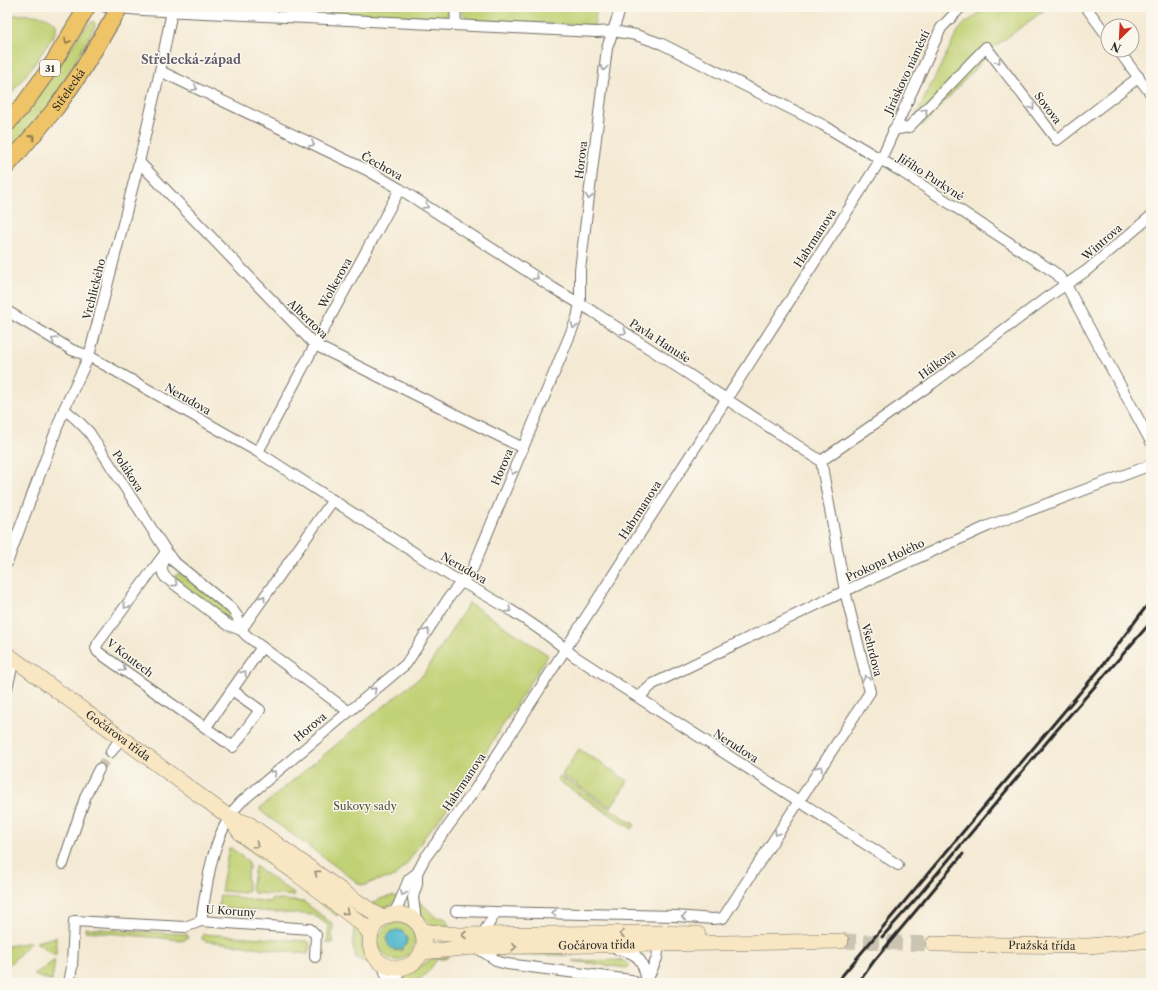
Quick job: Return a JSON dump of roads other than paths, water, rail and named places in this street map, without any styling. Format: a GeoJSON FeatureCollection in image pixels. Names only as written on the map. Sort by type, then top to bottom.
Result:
{"type":"FeatureCollection","features":[{"type":"Feature","properties":{"kind":"main road","name":"31"},"geometry":{"type":"LineString","coordinates":[[7,124],[24,104],[50,68],[87,7]]}},
{"type":"Feature","properties":{"kind":"main road","name":"Střelecká"},"geometry":{"type":"LineString","coordinates":[[7,166],[56,108],[81,72],[115,7]]}},
{"type":"Feature","properties":{"kind":"street","name":"Jiřího Purkyně"},"geometry":{"type":"LineString","coordinates":[[115,7],[172,11],[302,12],[370,21],[596,32],[613,31],[636,35],[662,44],[823,124],[881,159],[1057,274],[1066,285],[1151,442]]}},
{"type":"Feature","properties":{"kind":"street"},"geometry":{"type":"LineString","coordinates":[[455,7],[456,24]]}},
{"type":"Feature","properties":{"kind":"street","name":"Horova"},"geometry":{"type":"LineString","coordinates":[[229,817],[244,798],[406,664],[450,596],[473,568],[577,321],[580,304],[580,270],[607,48],[621,7]]}},
{"type":"Feature","properties":{"kind":"street","name":"Jiráskovo náměstí"},"geometry":{"type":"LineString","coordinates":[[881,159],[941,28],[960,7]]}},
{"type":"Feature","properties":{"kind":"street"},"geometry":{"type":"LineString","coordinates":[[1086,7],[1100,26]]}},
{"type":"Feature","properties":{"kind":"street","name":"Vrchlického"},"geometry":{"type":"LineString","coordinates":[[7,563],[64,409],[89,356],[139,162],[172,11]]}},
{"type":"Feature","properties":{"kind":"street","name":"Jiráskovo náměstí"},"geometry":{"type":"LineString","coordinates":[[893,130],[909,127],[986,47]]}},
{"type":"Feature","properties":{"kind":"street","name":"Sovova"},"geometry":{"type":"LineString","coordinates":[[986,47],[1057,140],[1138,77]]}},
{"type":"Feature","properties":{"kind":"street"},"geometry":{"type":"LineString","coordinates":[[1124,58],[1151,94]]}},
{"type":"Feature","properties":{"kind":"street","name":"Čechova"},"geometry":{"type":"LineString","coordinates":[[160,71],[367,170],[400,189],[580,304]]}},
{"type":"Feature","properties":{"kind":"street","name":"Habrmanova"},"geometry":{"type":"LineString","coordinates":[[387,917],[398,906],[409,879],[417,873],[425,858],[474,791],[881,159]]}},
{"type":"Feature","properties":{"kind":"street","name":"Albertova"},"geometry":{"type":"LineString","coordinates":[[139,162],[315,345],[523,448]]}},
{"type":"Feature","properties":{"kind":"street","name":"Wolkerova"},"geometry":{"type":"LineString","coordinates":[[258,452],[400,189]]}},
{"type":"Feature","properties":{"kind":"street","name":"Wintrova"},"geometry":{"type":"LineString","coordinates":[[1066,285],[1086,271],[1151,216]]}},
{"type":"Feature","properties":{"kind":"street","name":"Hálkova"},"geometry":{"type":"LineString","coordinates":[[822,461],[933,383],[1046,298],[1066,285]]}},
{"type":"Feature","properties":{"kind":"street","name":"Pavla Hanuše"},"geometry":{"type":"LineString","coordinates":[[580,304],[726,398]]}},
{"type":"Feature","properties":{"kind":"street","name":"Nerudova"},"geometry":{"type":"LineString","coordinates":[[7,312],[72,350],[89,356],[258,452],[463,582],[476,588],[556,640],[574,656],[898,865]]}},
{"type":"Feature","properties":{"kind":"street"},"geometry":{"type":"LineString","coordinates":[[726,398],[822,461]]}},
{"type":"Feature","properties":{"kind":"street","name":"Polákova"},"geometry":{"type":"LineString","coordinates":[[64,409],[89,432],[166,552]]}},
{"type":"Feature","properties":{"kind":"street","name":"Všehrdova"},"geometry":{"type":"LineString","coordinates":[[496,912],[676,916],[713,919],[723,918],[798,800],[870,692],[845,591],[822,461]]}},
{"type":"Feature","properties":{"kind":"street","name":"Prokopa Holého"},"geometry":{"type":"LineString","coordinates":[[639,698],[653,684],[845,591],[988,526],[1151,465]]}},
{"type":"Feature","properties":{"kind":"street"},"geometry":{"type":"LineString","coordinates":[[241,630],[332,500]]}},
{"type":"Feature","properties":{"kind":"street"},"geometry":{"type":"LineString","coordinates":[[166,552],[162,568],[162,572],[165,577],[228,625],[241,630],[348,711]]}},
{"type":"Feature","properties":{"kind":"street"},"geometry":{"type":"LineString","coordinates":[[166,552],[177,565],[232,609],[237,616],[241,630]]}},
{"type":"Feature","properties":{"kind":"street","name":"V Koutech"},"geometry":{"type":"LineString","coordinates":[[166,552],[98,643],[96,648],[98,652],[233,747],[260,710],[232,690]]}},
{"type":"Feature","properties":{"kind":"street"},"geometry":{"type":"LineString","coordinates":[[206,728],[262,647]]}},
{"type":"Feature","properties":{"kind":"street"},"geometry":{"type":"LineString","coordinates":[[7,688],[11,657]]}},
{"type":"Feature","properties":{"kind":"street","name":"Gočárova třída"},"geometry":{"type":"LineString","coordinates":[[11,657],[229,817],[249,824],[348,896],[387,917]]}},
{"type":"Feature","properties":{"kind":"street"},"geometry":{"type":"LineString","coordinates":[[111,752],[121,738]]}},
{"type":"Feature","properties":{"kind":"street"},"geometry":{"type":"LineString","coordinates":[[63,864],[86,795],[99,769]]}},
{"type":"Feature","properties":{"kind":"street"},"geometry":{"type":"LineString","coordinates":[[201,921],[215,849],[229,817]]}},
{"type":"Feature","properties":{"kind":"street","name":"Gočárova třída"},"geometry":{"type":"LineString","coordinates":[[229,817],[240,834],[300,876],[363,925],[371,934]]}},
{"type":"Feature","properties":{"kind":"street","name":"Habrmanova"},"geometry":{"type":"LineString","coordinates":[[417,873],[417,884],[413,897],[419,926]]}},
{"type":"Feature","properties":{"kind":"street"},"geometry":{"type":"LineString","coordinates":[[456,911],[496,912],[479,941],[499,962],[630,980],[636,983]]}},
{"type":"Feature","properties":{"kind":"street"},"geometry":{"type":"LineString","coordinates":[[404,915],[419,926],[424,942],[422,952],[412,964],[402,968],[395,968],[382,963],[375,957],[371,948],[371,934],[373,928],[387,917],[404,915]]}},
{"type":"Feature","properties":{"kind":"street","name":"U Koruny"},"geometry":{"type":"LineString","coordinates":[[70,983],[74,921],[185,927],[201,921],[310,929],[316,935],[315,957]]}},
{"type":"Feature","properties":{"kind":"street","name":"Gočárova třída"},"geometry":{"type":"LineString","coordinates":[[419,926],[479,941],[598,946],[758,944],[772,941]]}},
{"type":"Feature","properties":{"kind":"street"},"geometry":{"type":"LineString","coordinates":[[642,934],[659,945],[657,958],[647,982]]}},
{"type":"Feature","properties":{"kind":"street","name":"Gočárova třída"},"geometry":{"type":"LineString","coordinates":[[422,952],[479,941],[642,934],[747,937],[772,941],[841,941]]}},
{"type":"Feature","properties":{"kind":"street","name":"Pražská třída"},"geometry":{"type":"LineString","coordinates":[[932,944],[1089,946],[1151,940]]}},
{"type":"Feature","properties":{"kind":"street"},"geometry":{"type":"LineString","coordinates":[[598,946],[627,951],[636,955],[640,959],[644,968],[647,982]]}},
{"type":"Feature","properties":{"kind":"street"},"geometry":{"type":"LineString","coordinates":[[382,963],[389,983]]}},
{"type":"Feature","properties":{"kind":"street"},"geometry":{"type":"LineString","coordinates":[[393,983],[402,968]]}},
{"type":"Feature","properties":{"kind":"water"},"geometry":{"type":"Polygon","coordinates":[[[397,930],[404,933],[407,940],[404,947],[397,950],[390,947],[387,940],[390,933],[397,930]]]}},
{"type":"Feature","properties":{"kind":"tunnel"},"geometry":{"type":"LineString","coordinates":[[99,769],[111,752]]}},
{"type":"Feature","properties":{"kind":"tunnel"},"geometry":{"type":"LineString","coordinates":[[841,941],[933,944]]}},
{"type":"Feature","properties":{"kind":"railway"},"geometry":{"type":"LineString","coordinates":[[836,983],[1099,670],[1151,600]]}},
{"type":"Feature","properties":{"kind":"railway"},"geometry":{"type":"LineString","coordinates":[[882,937],[915,900],[1056,731],[1151,622]]}},
{"type":"Feature","properties":{"kind":"railway"},"geometry":{"type":"LineString","coordinates":[[858,983],[874,961],[963,854]]}},
{"type":"Feature","properties":{"kind":"district","name":"Střelecká-západ"},"geometry":{"type":"Point","coordinates":[191,59]}},
{"type":"Feature","properties":{"kind":"park label","name":"Sukovy sady"},"geometry":{"type":"Point","coordinates":[365,806]}}]}
